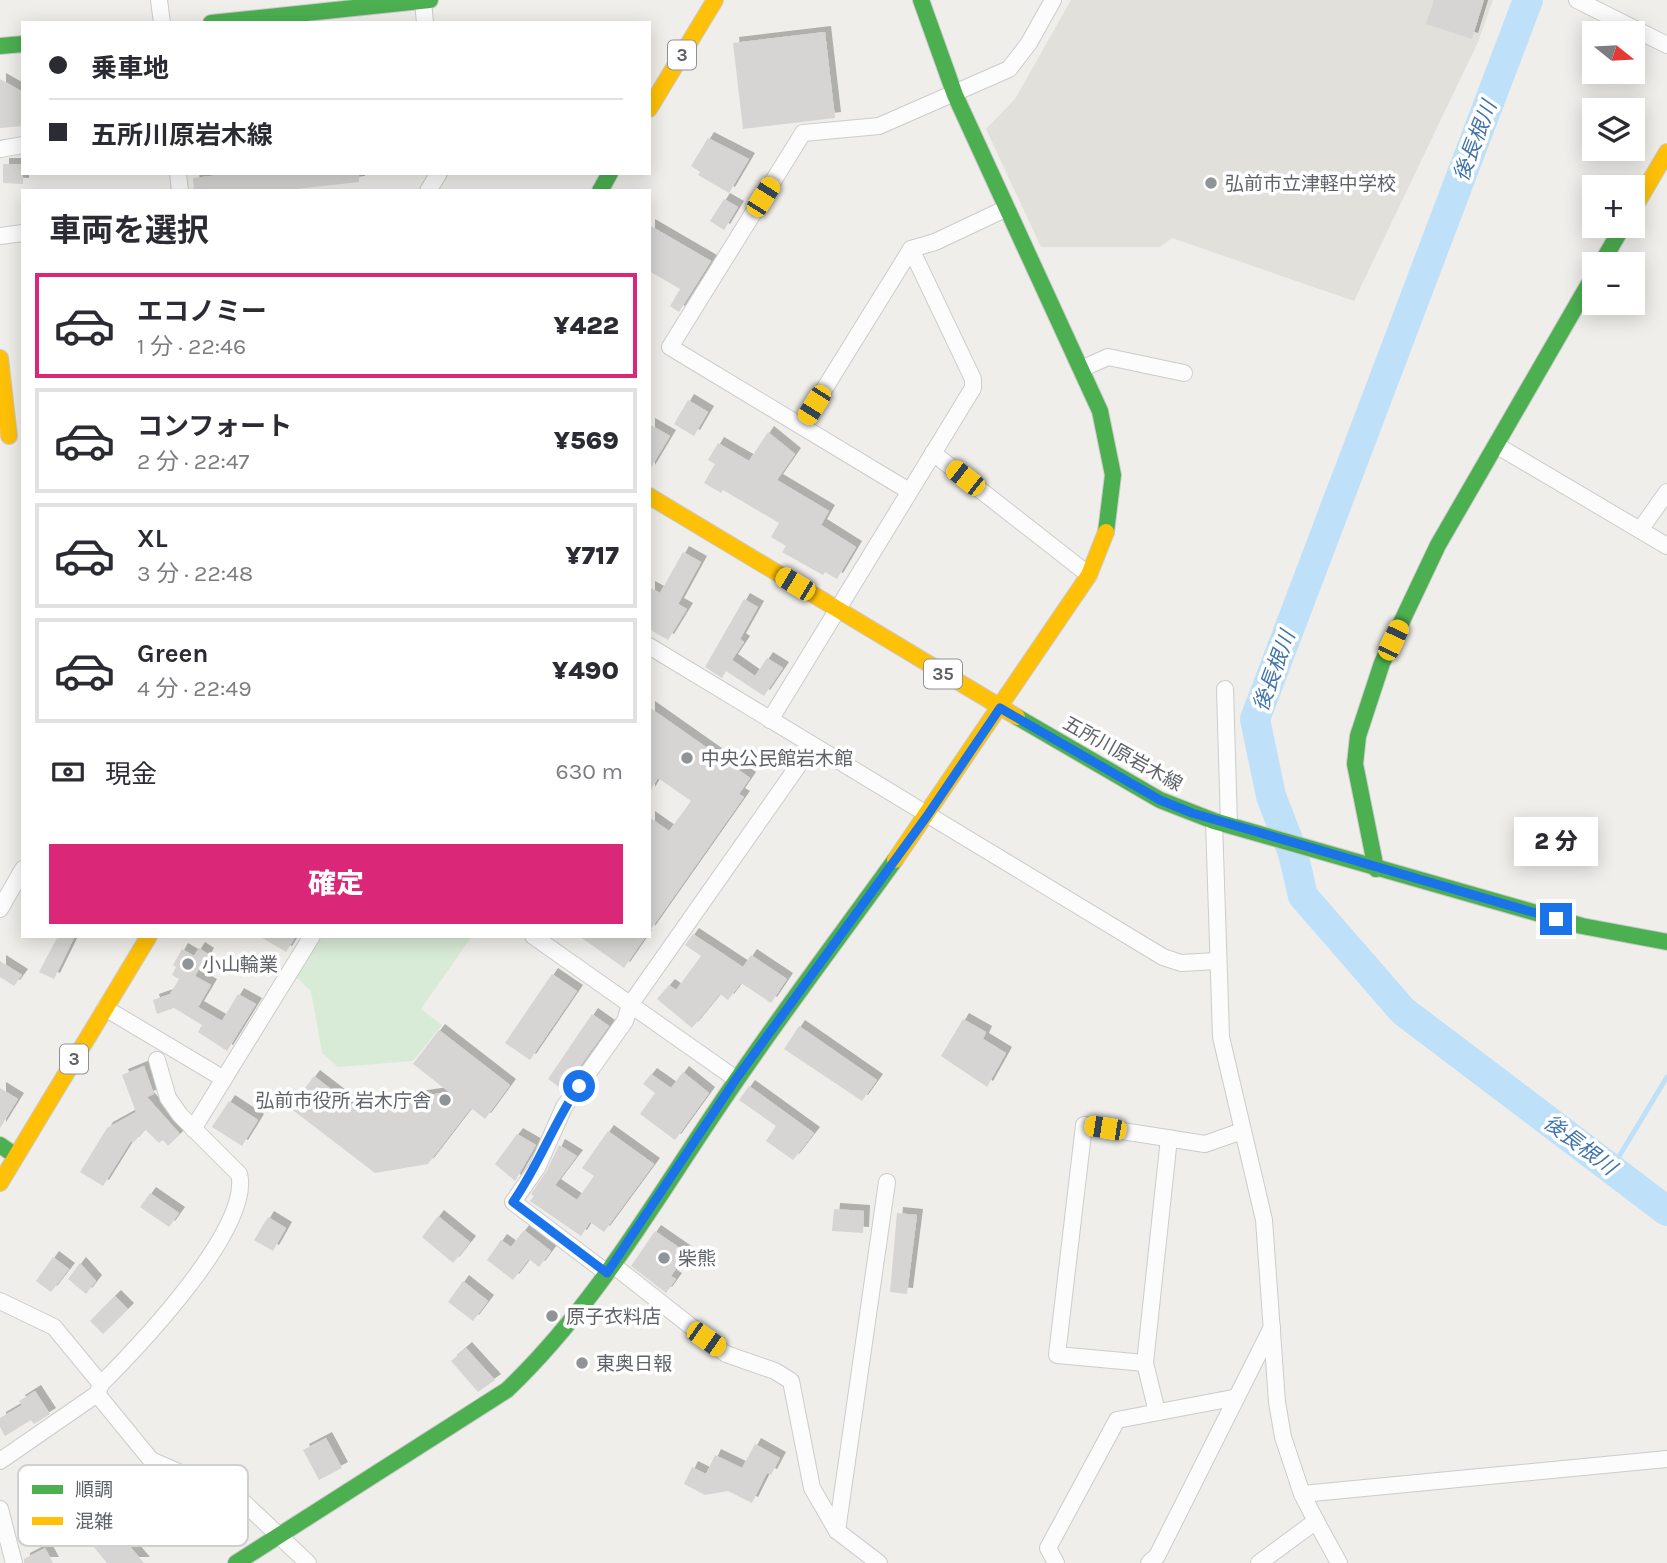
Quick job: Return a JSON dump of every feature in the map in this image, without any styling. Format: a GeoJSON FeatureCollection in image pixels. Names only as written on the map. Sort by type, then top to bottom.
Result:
{"type":"FeatureCollection","features":[{"type":"Feature","properties":{"kind":"street"},"geometry":{"type":"LineString","coordinates":[[159,0],[162,21]]}},
{"type":"Feature","properties":{"kind":"street"},"geometry":{"type":"LineString","coordinates":[[230,21],[430,0]]}},
{"type":"Feature","properties":{"kind":"street","name":"3"},"geometry":{"type":"LineString","coordinates":[[651,106],[715,0]]}},
{"type":"Feature","properties":{"kind":"street"},"geometry":{"type":"LineString","coordinates":[[236,1563],[507,1390],[531,1369],[561,1335],[610,1269],[736,1079],[927,816],[1089,575],[1104,543],[1115,490],[1109,440],[1081,369],[955,95],[921,0]]}},
{"type":"Feature","properties":{"kind":"street"},"geometry":{"type":"LineString","coordinates":[[909,491],[670,347],[803,133],[879,125],[955,95],[1009,69],[1029,43],[1053,0]]}},
{"type":"Feature","properties":{"kind":"street"},"geometry":{"type":"LineString","coordinates":[[423,1],[425,21]]}},
{"type":"Feature","properties":{"kind":"street"},"geometry":{"type":"LineString","coordinates":[[1582,2],[1667,45]]}},
{"type":"Feature","properties":{"kind":"street"},"geometry":{"type":"LineString","coordinates":[[0,46],[21,44]]}},
{"type":"Feature","properties":{"kind":"street"},"geometry":{"type":"LineString","coordinates":[[0,149],[21,145]]}},
{"type":"Feature","properties":{"kind":"street"},"geometry":{"type":"LineString","coordinates":[[1645,190],[1667,152]]}},
{"type":"Feature","properties":{"kind":"street"},"geometry":{"type":"LineString","coordinates":[[802,425],[911,249],[935,242],[1007,208]]}},
{"type":"Feature","properties":{"kind":"street"},"geometry":{"type":"LineString","coordinates":[[0,236],[21,233]]}},
{"type":"Feature","properties":{"kind":"street"},"geometry":{"type":"LineString","coordinates":[[770,720],[973,388],[973,379],[911,249]]}},
{"type":"Feature","properties":{"kind":"street"},"geometry":{"type":"LineString","coordinates":[[1376,869],[1355,764],[1358,736],[1381,663],[1438,545],[1582,296]]}},
{"type":"Feature","properties":{"kind":"street"},"geometry":{"type":"LineString","coordinates":[[1081,369],[1108,357],[1184,373]]}},
{"type":"Feature","properties":{"kind":"street"},"geometry":{"type":"LineString","coordinates":[[0,358],[10,436]]}},
{"type":"Feature","properties":{"kind":"street"},"geometry":{"type":"LineString","coordinates":[[1496,445],[1667,546]]}},
{"type":"Feature","properties":{"kind":"street"},"geometry":{"type":"LineString","coordinates":[[933,453],[1089,575]]}},
{"type":"Feature","properties":{"kind":"street"},"geometry":{"type":"LineString","coordinates":[[1640,530],[1667,492]]}},
{"type":"Feature","properties":{"kind":"street","name":"五所川原岩木線"},"geometry":{"type":"LineString","coordinates":[[651,497],[1000,708],[1160,800],[1222,823],[1376,869],[1582,926],[1667,942]]}},
{"type":"Feature","properties":{"kind":"street"},"geometry":{"type":"LineString","coordinates":[[651,647],[1163,957],[1181,963],[1217,961]]}},
{"type":"Feature","properties":{"kind":"street"},"geometry":{"type":"LineString","coordinates":[[1225,689],[1217,961],[1220,1037],[1264,1220],[1277,1402],[1283,1437],[1302,1494],[1339,1563]]}},
{"type":"Feature","properties":{"kind":"street"},"geometry":{"type":"LineString","coordinates":[[812,746],[630,1005],[625,1021],[564,1107],[537,1168],[513,1202],[726,1353],[775,1371],[791,1381],[812,1488],[837,1531],[878,1563]]}},
{"type":"Feature","properties":{"kind":"street"},"geometry":{"type":"LineString","coordinates":[[0,909],[21,872]]}},
{"type":"Feature","properties":{"kind":"street","name":"3"},"geometry":{"type":"LineString","coordinates":[[0,1182],[148,938]]}},
{"type":"Feature","properties":{"kind":"street"},"geometry":{"type":"LineString","coordinates":[[193,1129],[311,938]]}},
{"type":"Feature","properties":{"kind":"street"},"geometry":{"type":"LineString","coordinates":[[536,938],[736,1079]]}},
{"type":"Feature","properties":{"kind":"street"},"geometry":{"type":"LineString","coordinates":[[105,1008],[224,1079]]}},
{"type":"Feature","properties":{"kind":"street"},"geometry":{"type":"LineString","coordinates":[[0,1461],[99,1389],[150,1335],[207,1260],[239,1198],[242,1186],[239,1174],[193,1129],[168,1098],[157,1060]]}},
{"type":"Feature","properties":{"kind":"street"},"geometry":{"type":"LineString","coordinates":[[1145,1363],[1057,1355],[1084,1125],[1205,1144],[1242,1131]]}},
{"type":"Feature","properties":{"kind":"street"},"geometry":{"type":"LineString","coordinates":[[1157,1412],[1145,1363],[1169,1138]]}},
{"type":"Feature","properties":{"kind":"street"},"geometry":{"type":"LineString","coordinates":[[0,1145],[16,1156]]}},
{"type":"Feature","properties":{"kind":"street"},"geometry":{"type":"LineString","coordinates":[[837,1531],[887,1182]]}},
{"type":"Feature","properties":{"kind":"street"},"geometry":{"type":"LineString","coordinates":[[0,1301],[54,1327],[151,1460],[162,1465]]}},
{"type":"Feature","properties":{"kind":"street"},"geometry":{"type":"LineString","coordinates":[[1149,1563],[1157,1556],[1233,1398],[1272,1327]]}},
{"type":"Feature","properties":{"kind":"street"},"geometry":{"type":"LineString","coordinates":[[1056,1563],[1048,1548],[1117,1420],[1233,1398]]}},
{"type":"Feature","properties":{"kind":"street"},"geometry":{"type":"LineString","coordinates":[[1302,1494],[1667,1459]]}},
{"type":"Feature","properties":{"kind":"street"},"geometry":{"type":"LineString","coordinates":[[248,1507],[308,1563]]}},
{"type":"Feature","properties":{"kind":"street"},"geometry":{"type":"LineString","coordinates":[[0,1508],[14,1563]]}},
{"type":"Feature","properties":{"kind":"street"},"geometry":{"type":"LineString","coordinates":[[1259,1563],[1316,1521]]}},
{"type":"Feature","properties":{"kind":"shaded area","name":"弘前市立津軽中学校"},"geometry":{"type":"Polygon","coordinates":[[[1071,0],[1493,0],[1478,42],[1354,301],[1172,238],[1160,247],[1041,247],[986,129],[1015,99],[1071,0]]]}},
{"type":"Feature","properties":{"kind":"green space"},"geometry":{"type":"Polygon","coordinates":[[[320,938],[471,938],[421,1009],[442,1025],[413,1061],[338,1067],[322,1053],[311,991],[296,977],[320,938]]]}},
{"type":"Feature","properties":{"kind":"building"},"geometry":{"type":"Polygon","coordinates":[[[1434,0],[1484,0],[1472,39],[1426,24],[1434,0]]]}},
{"type":"Feature","properties":{"kind":"building"},"geometry":{"type":"Polygon","coordinates":[[[825,32],[835,118],[743,129],[733,43],[825,32]]]}},
{"type":"Feature","properties":{"kind":"building"},"geometry":{"type":"Polygon","coordinates":[[[0,79],[21,91],[21,126],[0,128],[0,79]]]}},
{"type":"Feature","properties":{"kind":"building"},"geometry":{"type":"Polygon","coordinates":[[[708,138],[749,159],[729,193],[698,175],[700,172],[691,166],[708,138]]]}},
{"type":"Feature","properties":{"kind":"building"},"geometry":{"type":"Polygon","coordinates":[[[3,164],[21,164],[23,184],[3,183],[3,164]]]}},
{"type":"Feature","properties":{"kind":"building"},"geometry":{"type":"Polygon","coordinates":[[[219,175],[359,175],[359,182],[296,189],[194,189],[193,178],[219,175]]]}},
{"type":"Feature","properties":{"kind":"building"},"geometry":{"type":"Polygon","coordinates":[[[724,199],[738,207],[724,230],[710,221],[724,199]]]}},
{"type":"Feature","properties":{"kind":"building"},"geometry":{"type":"Polygon","coordinates":[[[651,226],[711,261],[679,312],[670,306],[680,289],[651,272],[651,226]]]}},
{"type":"Feature","properties":{"kind":"building"},"geometry":{"type":"Polygon","coordinates":[[[688,400],[708,412],[694,436],[674,424],[688,400]]]}},
{"type":"Feature","properties":{"kind":"building"},"geometry":{"type":"Polygon","coordinates":[[[651,425],[670,436],[651,468],[651,425]]]}},
{"type":"Feature","properties":{"kind":"building"},"geometry":{"type":"Polygon","coordinates":[[[768,432],[795,454],[777,480],[829,511],[821,525],[856,547],[837,579],[825,572],[823,575],[782,552],[786,546],[771,537],[779,523],[723,490],[721,493],[704,483],[715,464],[708,460],[718,443],[749,461],[768,432]]]}},
{"type":"Feature","properties":{"kind":"building"},"geometry":{"type":"Polygon","coordinates":[[[683,552],[701,562],[678,604],[687,609],[668,640],[651,630],[651,588],[660,593],[683,552]]]}},
{"type":"Feature","properties":{"kind":"building"},"geometry":{"type":"Polygon","coordinates":[[[744,599],[758,607],[740,639],[744,642],[732,660],[755,676],[767,658],[783,668],[764,696],[726,671],[722,678],[705,667],[744,599]]]}},
{"type":"Feature","properties":{"kind":"building"},"geometry":{"type":"Polygon","coordinates":[[[651,708],[750,778],[739,794],[744,797],[651,929],[651,818],[669,831],[691,801],[658,778],[651,790],[651,708]]]}},
{"type":"Feature","properties":{"kind":"building"},"geometry":{"type":"Polygon","coordinates":[[[693,934],[743,967],[751,955],[787,979],[771,1003],[741,983],[728,1000],[720,994],[692,1028],[657,999],[669,985],[676,990],[701,956],[685,945],[693,934]]]}},
{"type":"Feature","properties":{"kind":"building"},"geometry":{"type":"Polygon","coordinates":[[[57,938],[74,938],[54,979],[39,972],[57,938]]]}},
{"type":"Feature","properties":{"kind":"building"},"geometry":{"type":"Polygon","coordinates":[[[262,938],[295,938],[286,952],[262,938]]]}},
{"type":"Feature","properties":{"kind":"building"},"geometry":{"type":"Polygon","coordinates":[[[582,938],[645,938],[624,968],[582,938]]]}},
{"type":"Feature","properties":{"kind":"building"},"geometry":{"type":"Polygon","coordinates":[[[199,948],[208,954],[195,976],[211,985],[198,1007],[222,1021],[238,994],[256,1004],[227,1051],[198,1032],[202,1025],[174,1008],[157,1014],[153,1000],[170,994],[179,979],[172,975],[176,967],[173,965],[182,949],[194,956],[199,948]]]}},
{"type":"Feature","properties":{"kind":"building"},"geometry":{"type":"Polygon","coordinates":[[[0,961],[22,975],[14,986],[0,977],[0,961]]]}},
{"type":"Feature","properties":{"kind":"building"},"geometry":{"type":"Polygon","coordinates":[[[552,974],[577,991],[530,1060],[505,1043],[552,974]]]}},
{"type":"Feature","properties":{"kind":"building"},"geometry":{"type":"Polygon","coordinates":[[[592,1014],[609,1026],[563,1090],[548,1079],[592,1014]]]}},
{"type":"Feature","properties":{"kind":"building"},"geometry":{"type":"Polygon","coordinates":[[[963,1019],[986,1032],[983,1039],[1006,1053],[987,1087],[941,1056],[963,1019]]]}},
{"type":"Feature","properties":{"kind":"building"},"geometry":{"type":"Polygon","coordinates":[[[799,1026],[877,1080],[862,1101],[784,1049],[799,1026]]]}},
{"type":"Feature","properties":{"kind":"building","name":"弘前市役所 岩木庁舎"},"geometry":{"type":"Polygon","coordinates":[[[439,1030],[510,1085],[485,1119],[471,1108],[428,1164],[375,1173],[290,1108],[314,1076],[353,1106],[449,1092],[413,1064],[439,1030]]]}},
{"type":"Feature","properties":{"kind":"building"},"geometry":{"type":"Polygon","coordinates":[[[144,1066],[154,1094],[147,1097],[180,1134],[168,1146],[163,1140],[159,1143],[145,1129],[133,1143],[131,1141],[103,1186],[80,1172],[107,1128],[136,1112],[122,1075],[144,1066]]]}},
{"type":"Feature","properties":{"kind":"building"},"geometry":{"type":"Polygon","coordinates":[[[683,1072],[709,1093],[675,1140],[640,1114],[655,1093],[643,1084],[651,1074],[671,1088],[683,1072]]]}},
{"type":"Feature","properties":{"kind":"building"},"geometry":{"type":"Polygon","coordinates":[[[749,1086],[814,1133],[793,1160],[766,1141],[776,1126],[739,1100],[749,1086]]]}},
{"type":"Feature","properties":{"kind":"building"},"geometry":{"type":"Polygon","coordinates":[[[0,1088],[18,1099],[0,1128],[0,1088]]]}},
{"type":"Feature","properties":{"kind":"building"},"geometry":{"type":"Polygon","coordinates":[[[229,1101],[258,1120],[242,1146],[212,1127],[229,1101]]]}},
{"type":"Feature","properties":{"kind":"building"},"geometry":{"type":"Polygon","coordinates":[[[608,1131],[654,1164],[604,1232],[590,1222],[581,1236],[530,1201],[534,1196],[531,1194],[546,1172],[559,1145],[577,1156],[555,1185],[577,1200],[594,1176],[582,1168],[608,1131]]]}},
{"type":"Feature","properties":{"kind":"building"},"geometry":{"type":"Polygon","coordinates":[[[517,1134],[536,1145],[515,1181],[495,1164],[517,1134]]]}},
{"type":"Feature","properties":{"kind":"building"},"geometry":{"type":"Polygon","coordinates":[[[150,1193],[179,1213],[169,1227],[140,1207],[150,1193]]]}},
{"type":"Feature","properties":{"kind":"building"},"geometry":{"type":"Polygon","coordinates":[[[834,1209],[864,1211],[863,1233],[832,1231],[834,1209]]]}},
{"type":"Feature","properties":{"kind":"building"},"geometry":{"type":"Polygon","coordinates":[[[897,1213],[917,1215],[907,1294],[890,1292],[897,1213]]]}},
{"type":"Feature","properties":{"kind":"building"},"geometry":{"type":"Polygon","coordinates":[[[438,1216],[470,1242],[453,1263],[422,1237],[438,1216]]]}},
{"type":"Feature","properties":{"kind":"building"},"geometry":{"type":"Polygon","coordinates":[[[268,1217],[286,1228],[273,1251],[254,1240],[268,1217]]]}},
{"type":"Feature","properties":{"kind":"building"},"geometry":{"type":"Polygon","coordinates":[[[524,1230],[551,1251],[539,1267],[529,1259],[513,1280],[487,1260],[501,1240],[511,1247],[524,1230]]]}},
{"type":"Feature","properties":{"kind":"building"},"geometry":{"type":"Polygon","coordinates":[[[655,1231],[687,1253],[671,1276],[676,1279],[666,1293],[631,1266],[655,1231]]]}},
{"type":"Feature","properties":{"kind":"building"},"geometry":{"type":"Polygon","coordinates":[[[53,1257],[69,1269],[51,1292],[36,1281],[53,1257]]]}},
{"type":"Feature","properties":{"kind":"building"},"geometry":{"type":"Polygon","coordinates":[[[80,1263],[96,1281],[86,1294],[68,1279],[80,1263]]]}},
{"type":"Feature","properties":{"kind":"building"},"geometry":{"type":"Polygon","coordinates":[[[463,1281],[488,1301],[473,1321],[448,1302],[463,1281]]]}},
{"type":"Feature","properties":{"kind":"building"},"geometry":{"type":"Polygon","coordinates":[[[115,1296],[128,1309],[103,1334],[90,1321],[115,1296]]]}},
{"type":"Feature","properties":{"kind":"building"},"geometry":{"type":"Polygon","coordinates":[[[466,1348],[495,1380],[478,1392],[451,1361],[466,1348]]]}},
{"type":"Feature","properties":{"kind":"building"},"geometry":{"type":"Polygon","coordinates":[[[35,1391],[50,1414],[34,1424],[31,1420],[5,1436],[0,1427],[0,1418],[22,1405],[19,1401],[35,1391]]]}},
{"type":"Feature","properties":{"kind":"building"},"geometry":{"type":"Polygon","coordinates":[[[326,1438],[342,1468],[319,1480],[303,1450],[326,1438]]]}},
{"type":"Feature","properties":{"kind":"building"},"geometry":{"type":"Polygon","coordinates":[[[755,1444],[780,1458],[771,1475],[767,1473],[752,1503],[728,1491],[705,1495],[684,1484],[692,1467],[706,1474],[715,1455],[742,1468],[755,1444]]]}},
{"type":"Feature","properties":{"kind":"building"},"geometry":{"type":"Polygon","coordinates":[[[93,1546],[130,1546],[144,1563],[107,1563],[93,1546]]]}},
{"type":"Feature","properties":{"kind":"building"},"geometry":{"type":"Polygon","coordinates":[[[45,1548],[53,1563],[24,1563],[24,1559],[45,1548]]]}},
{"type":"Feature","properties":{"kind":"waterway","name":"後長根川"},"geometry":{"type":"LineString","coordinates":[[1528,0],[1255,719],[1271,796],[1293,853],[1303,896],[1403,1011],[1667,1211]]}},
{"type":"Feature","properties":{"kind":"waterway"},"geometry":{"type":"LineString","coordinates":[[1612,1168],[1667,1077]]}},
{"type":"Feature","properties":{"kind":"traffic: fast"},"geometry":{"type":"LineString","coordinates":[[230,21],[430,0]]}},
{"type":"Feature","properties":{"kind":"traffic: fast"},"geometry":{"type":"LineString","coordinates":[[921,0],[955,95],[1100,411],[1113,475],[1106,532]]}},
{"type":"Feature","properties":{"kind":"traffic: fast"},"geometry":{"type":"LineString","coordinates":[[0,46],[21,44]]}},
{"type":"Feature","properties":{"kind":"traffic: fast"},"geometry":{"type":"LineString","coordinates":[[601,189],[609,175]]}},
{"type":"Feature","properties":{"kind":"traffic: fast"},"geometry":{"type":"LineString","coordinates":[[1608,252],[1616,238]]}},
{"type":"Feature","properties":{"kind":"traffic: fast"},"geometry":{"type":"LineString","coordinates":[[1376,869],[1355,764],[1358,736],[1382,663],[1438,545],[1582,296]]}},
{"type":"Feature","properties":{"kind":"traffic: fast"},"geometry":{"type":"LineString","coordinates":[[1017,717],[1160,800],[1214,821],[1582,926],[1667,942]]}},
{"type":"Feature","properties":{"kind":"traffic: fast"},"geometry":{"type":"LineString","coordinates":[[236,1563],[507,1390],[538,1358],[595,1290],[762,1044],[895,860]]}},
{"type":"Feature","properties":{"kind":"traffic: fast"},"geometry":{"type":"LineString","coordinates":[[0,1145],[16,1156]]}},
{"type":"Feature","properties":{"kind":"traffic: slow"},"geometry":{"type":"LineString","coordinates":[[651,106],[715,0]]}},
{"type":"Feature","properties":{"kind":"traffic: slow"},"geometry":{"type":"LineString","coordinates":[[1645,190],[1667,152]]}},
{"type":"Feature","properties":{"kind":"traffic: slow"},"geometry":{"type":"LineString","coordinates":[[0,358],[9,436]]}},
{"type":"Feature","properties":{"kind":"traffic: slow"},"geometry":{"type":"LineString","coordinates":[[651,497],[1017,717]]}},
{"type":"Feature","properties":{"kind":"traffic: slow"},"geometry":{"type":"LineString","coordinates":[[895,860],[1089,575],[1106,532]]}},
{"type":"Feature","properties":{"kind":"traffic: slow"},"geometry":{"type":"LineString","coordinates":[[0,1183],[148,938]]}},
{"type":"Feature","properties":{"kind":"place","name":"弘前市立津軽中学校"},"geometry":{"type":"Point","coordinates":[1211,183]}},
{"type":"Feature","properties":{"kind":"place","name":"中央公民館岩木館"},"geometry":{"type":"Point","coordinates":[687,758]}},
{"type":"Feature","properties":{"kind":"place","name":"小山輪業"},"geometry":{"type":"Point","coordinates":[188,964]}},
{"type":"Feature","properties":{"kind":"place","name":"弘前市役所 岩木庁舎"},"geometry":{"type":"Point","coordinates":[445,1100]}},
{"type":"Feature","properties":{"kind":"place","name":"柴熊"},"geometry":{"type":"Point","coordinates":[664,1258]}},
{"type":"Feature","properties":{"kind":"place","name":"原子衣料店"},"geometry":{"type":"Point","coordinates":[552,1316]}},
{"type":"Feature","properties":{"kind":"place","name":"東奥日報"},"geometry":{"type":"Point","coordinates":[582,1363]}},
{"type":"Feature","properties":{"kind":"route"},"geometry":{"type":"LineString","coordinates":[[579,1086],[564,1107],[537,1168],[513,1202],[607,1273],[736,1079],[927,816],[1000,708],[1160,800],[1192,813],[1376,869],[1556,919]]}}]}
